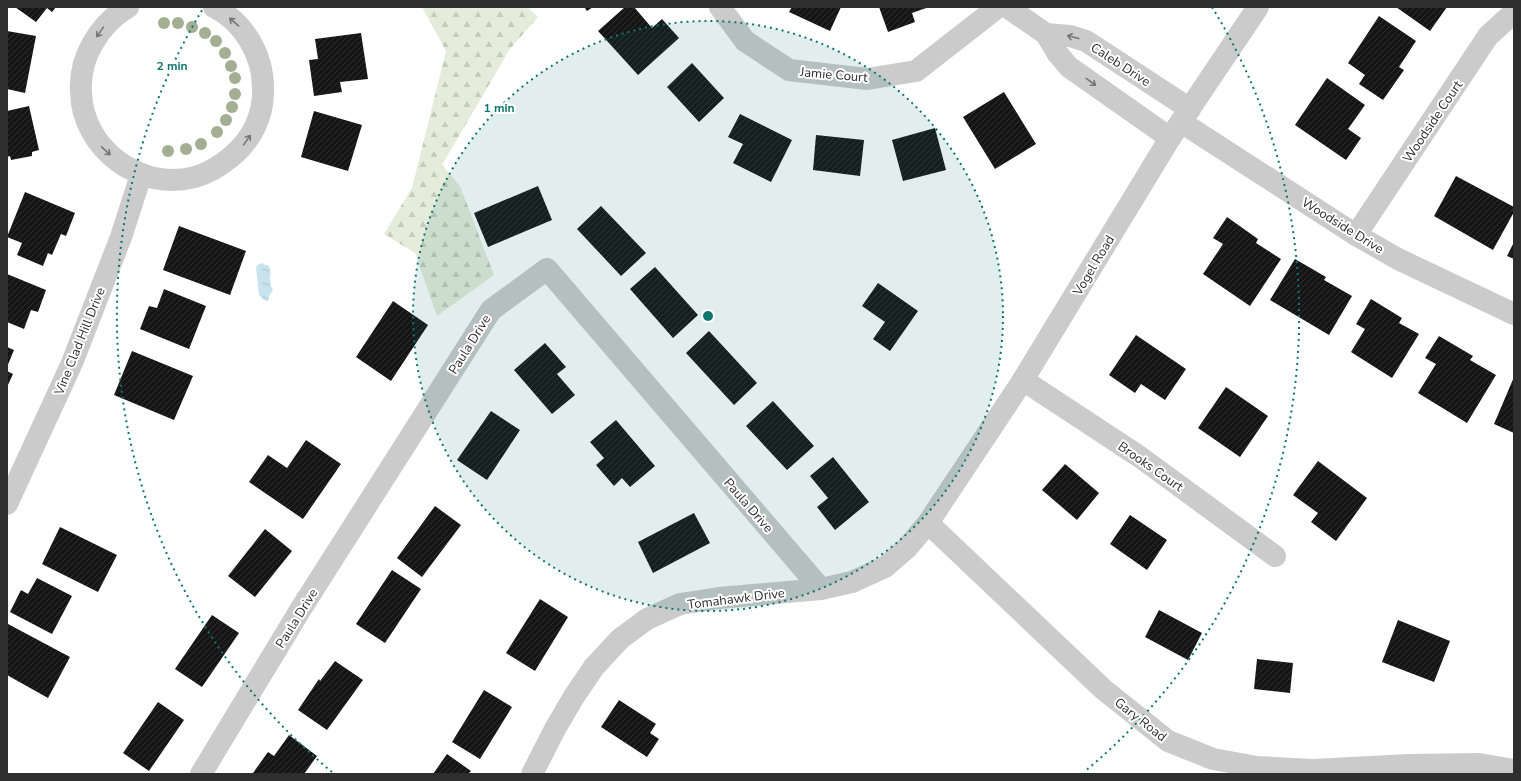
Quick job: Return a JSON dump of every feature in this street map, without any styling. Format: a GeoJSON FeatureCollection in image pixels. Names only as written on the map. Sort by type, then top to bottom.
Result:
{"type":"FeatureCollection","features":[{"type":"Feature","properties":{"kind":"street"},"geometry":{"type":"LineString","coordinates":[[128,7],[110,20],[101,30],[87,52],[80,78],[81,102],[88,124],[100,146],[119,163],[141,175],[168,180],[194,177],[219,167],[240,150],[255,128],[261,112],[263,78],[256,52],[241,28],[221,10],[214,7]]}},
{"type":"Feature","properties":{"kind":"street","name":"Jamie Court"},"geometry":{"type":"LineString","coordinates":[[720,7],[745,41],[789,70],[867,79],[916,71],[998,7]]}},
{"type":"Feature","properties":{"kind":"street","name":"Caleb Drive"},"geometry":{"type":"LineString","coordinates":[[1007,7],[1046,34],[1058,54],[1069,67],[1180,123]]}},
{"type":"Feature","properties":{"kind":"street","name":"Vogel Road"},"geometry":{"type":"LineString","coordinates":[[928,523],[1023,380],[1180,123],[1258,7]]}},
{"type":"Feature","properties":{"kind":"street","name":"Woodside Court"},"geometry":{"type":"LineString","coordinates":[[1356,235],[1488,36],[1514,14]]}},
{"type":"Feature","properties":{"kind":"street","name":"Caleb Drive"},"geometry":{"type":"LineString","coordinates":[[1046,34],[1070,36],[1086,41],[1180,123]]}},
{"type":"Feature","properties":{"kind":"street","name":"Woodside Drive"},"geometry":{"type":"LineString","coordinates":[[1180,123],[1356,235],[1398,259],[1514,314]]}},
{"type":"Feature","properties":{"kind":"street","name":"Vine Clad Hill Drive"},"geometry":{"type":"LineString","coordinates":[[7,504],[72,363],[121,237],[141,175]]}},
{"type":"Feature","properties":{"kind":"street","name":"Paula Drive"},"geometry":{"type":"LineString","coordinates":[[201,774],[302,607],[491,310],[547,269],[821,588]]}},
{"type":"Feature","properties":{"kind":"street","name":"Brooks Court"},"geometry":{"type":"LineString","coordinates":[[1023,380],[1140,457],[1276,556]]}},
{"type":"Feature","properties":{"kind":"street","name":"Tomahawk Drive"},"geometry":{"type":"LineString","coordinates":[[532,774],[555,729],[573,698],[594,667],[620,639],[647,619],[680,604],[719,598],[821,588],[852,582],[885,567],[907,548],[928,523]]}},
{"type":"Feature","properties":{"kind":"street","name":"Gary Road"},"geometry":{"type":"LineString","coordinates":[[928,523],[1103,689],[1168,741],[1212,759],[1257,767],[1313,770],[1409,765],[1479,764],[1514,770]]}},
{"type":"Feature","properties":{"kind":"green space"},"geometry":{"type":"Polygon","coordinates":[[[422,7],[527,7],[538,17],[510,49],[442,165],[460,186],[494,275],[437,316],[415,253],[384,234],[412,188],[446,51],[422,7]]]}},
{"type":"Feature","properties":{"kind":"water"},"geometry":{"type":"Polygon","coordinates":[[[262,263],[268,265],[270,268],[270,282],[273,290],[268,301],[264,300],[259,295],[256,267],[262,263]]]}},
{"type":"Feature","properties":{"kind":"building"},"geometry":{"type":"Polygon","coordinates":[[[15,7],[56,7],[52,12],[47,8],[36,22],[15,7]]]}},
{"type":"Feature","properties":{"kind":"building"},"geometry":{"type":"Polygon","coordinates":[[[584,7],[593,7],[587,11],[584,7]]]}},
{"type":"Feature","properties":{"kind":"building"},"geometry":{"type":"Polygon","coordinates":[[[625,7],[634,7],[652,28],[662,19],[679,38],[638,75],[598,31],[625,7]]]}},
{"type":"Feature","properties":{"kind":"building"},"geometry":{"type":"Polygon","coordinates":[[[792,7],[841,7],[830,31],[789,12],[792,7]]]}},
{"type":"Feature","properties":{"kind":"building"},"geometry":{"type":"Polygon","coordinates":[[[879,7],[929,7],[912,13],[915,22],[888,32],[879,7]]]}},
{"type":"Feature","properties":{"kind":"building"},"geometry":{"type":"Polygon","coordinates":[[[1396,7],[1447,7],[1430,31],[1396,7]]]}},
{"type":"Feature","properties":{"kind":"building"},"geometry":{"type":"Polygon","coordinates":[[[1379,16],[1416,41],[1399,67],[1404,70],[1383,100],[1359,84],[1365,75],[1348,63],[1379,16]]]}},
{"type":"Feature","properties":{"kind":"building"},"geometry":{"type":"Polygon","coordinates":[[[7,31],[36,36],[25,93],[7,89],[7,31]]]}},
{"type":"Feature","properties":{"kind":"building"},"geometry":{"type":"Polygon","coordinates":[[[361,33],[368,79],[340,82],[342,92],[314,96],[309,60],[318,59],[315,39],[361,33]]]}},
{"type":"Feature","properties":{"kind":"building"},"geometry":{"type":"Polygon","coordinates":[[[692,63],[724,98],[699,122],[667,87],[692,63]]]}},
{"type":"Feature","properties":{"kind":"building"},"geometry":{"type":"Polygon","coordinates":[[[1327,78],[1365,105],[1348,129],[1361,138],[1346,160],[1295,125],[1327,78]]]}},
{"type":"Feature","properties":{"kind":"building"},"geometry":{"type":"Polygon","coordinates":[[[1004,92],[1036,144],[995,169],[963,117],[1004,92]]]}},
{"type":"Feature","properties":{"kind":"building"},"geometry":{"type":"Polygon","coordinates":[[[29,106],[39,150],[32,152],[32,156],[11,160],[10,156],[7,157],[7,111],[29,106]]]}},
{"type":"Feature","properties":{"kind":"building"},"geometry":{"type":"Polygon","coordinates":[[[314,111],[362,125],[348,171],[301,157],[314,111]]]}},
{"type":"Feature","properties":{"kind":"building"},"geometry":{"type":"Polygon","coordinates":[[[740,114],[792,140],[771,182],[733,163],[743,144],[728,137],[740,114]]]}},
{"type":"Feature","properties":{"kind":"building"},"geometry":{"type":"Polygon","coordinates":[[[935,128],[946,170],[903,181],[892,140],[935,128]]]}},
{"type":"Feature","properties":{"kind":"building"},"geometry":{"type":"Polygon","coordinates":[[[816,135],[864,140],[860,176],[813,170],[816,135]]]}},
{"type":"Feature","properties":{"kind":"building"},"geometry":{"type":"Polygon","coordinates":[[[1456,176],[1514,207],[1514,212],[1493,250],[1434,216],[1456,176]]]}},
{"type":"Feature","properties":{"kind":"building"},"geometry":{"type":"Polygon","coordinates":[[[538,186],[552,220],[488,247],[474,213],[538,186]]]}},
{"type":"Feature","properties":{"kind":"building"},"geometry":{"type":"Polygon","coordinates":[[[25,192],[75,213],[66,236],[61,234],[52,255],[48,253],[43,266],[17,255],[22,243],[7,237],[25,192]]]}},
{"type":"Feature","properties":{"kind":"building"},"geometry":{"type":"Polygon","coordinates":[[[601,206],[646,253],[621,276],[577,229],[601,206]]]}},
{"type":"Feature","properties":{"kind":"building"},"geometry":{"type":"Polygon","coordinates":[[[1227,217],[1258,239],[1256,243],[1281,259],[1250,306],[1203,274],[1223,244],[1213,238],[1227,217]]]}},
{"type":"Feature","properties":{"kind":"building"},"geometry":{"type":"Polygon","coordinates":[[[179,226],[246,251],[230,295],[163,270],[179,226]]]}},
{"type":"Feature","properties":{"kind":"building"},"geometry":{"type":"Polygon","coordinates":[[[1514,242],[1514,259],[1507,256],[1514,242]]]}},
{"type":"Feature","properties":{"kind":"building"},"geometry":{"type":"Polygon","coordinates":[[[1295,259],[1326,277],[1324,280],[1352,296],[1329,335],[1270,300],[1295,259]]]}},
{"type":"Feature","properties":{"kind":"building"},"geometry":{"type":"Polygon","coordinates":[[[655,267],[698,315],[673,338],[630,289],[655,267]]]}},
{"type":"Feature","properties":{"kind":"building"},"geometry":{"type":"Polygon","coordinates":[[[7,274],[46,290],[38,312],[31,310],[24,329],[7,322],[7,274]]]}},
{"type":"Feature","properties":{"kind":"building"},"geometry":{"type":"Polygon","coordinates":[[[878,283],[918,311],[890,351],[873,339],[885,322],[862,306],[878,283]]]}},
{"type":"Feature","properties":{"kind":"building"},"geometry":{"type":"Polygon","coordinates":[[[164,289],[206,306],[189,349],[140,329],[149,306],[157,308],[164,289]]]}},
{"type":"Feature","properties":{"kind":"building"},"geometry":{"type":"Polygon","coordinates":[[[1371,299],[1402,318],[1399,323],[1419,334],[1392,378],[1351,352],[1365,329],[1356,324],[1371,299]]]}},
{"type":"Feature","properties":{"kind":"building"},"geometry":{"type":"Polygon","coordinates":[[[393,301],[428,325],[391,381],[356,357],[393,301]]]}},
{"type":"Feature","properties":{"kind":"building"},"geometry":{"type":"Polygon","coordinates":[[[709,331],[757,383],[734,405],[686,353],[709,331]]]}},
{"type":"Feature","properties":{"kind":"building"},"geometry":{"type":"Polygon","coordinates":[[[1136,335],[1186,369],[1165,400],[1141,384],[1135,393],[1109,375],[1136,335]]]}},
{"type":"Feature","properties":{"kind":"building"},"geometry":{"type":"Polygon","coordinates":[[[1439,336],[1473,356],[1470,360],[1496,375],[1467,423],[1418,393],[1436,364],[1425,358],[1439,336]]]}},
{"type":"Feature","properties":{"kind":"building"},"geometry":{"type":"Polygon","coordinates":[[[545,343],[566,367],[557,374],[575,395],[552,414],[514,370],[545,343]]]}},
{"type":"Feature","properties":{"kind":"building"},"geometry":{"type":"Polygon","coordinates":[[[7,347],[14,350],[7,367],[7,347]]]}},
{"type":"Feature","properties":{"kind":"building"},"geometry":{"type":"Polygon","coordinates":[[[132,351],[193,376],[174,420],[114,395],[132,351]]]}},
{"type":"Feature","properties":{"kind":"building"},"geometry":{"type":"Polygon","coordinates":[[[7,371],[13,374],[7,387],[7,371]]]}},
{"type":"Feature","properties":{"kind":"building"},"geometry":{"type":"Polygon","coordinates":[[[1514,377],[1514,433],[1494,424],[1514,377]]]}},
{"type":"Feature","properties":{"kind":"building"},"geometry":{"type":"Polygon","coordinates":[[[1226,387],[1268,416],[1240,457],[1198,428],[1226,387]]]}},
{"type":"Feature","properties":{"kind":"building"},"geometry":{"type":"Polygon","coordinates":[[[773,401],[814,446],[787,470],[746,426],[773,401]]]}},
{"type":"Feature","properties":{"kind":"building"},"geometry":{"type":"Polygon","coordinates":[[[491,411],[520,430],[487,480],[457,460],[491,411]]]}},
{"type":"Feature","properties":{"kind":"building"},"geometry":{"type":"Polygon","coordinates":[[[616,420],[655,466],[630,487],[622,478],[614,486],[596,465],[604,458],[590,442],[616,420]]]}},
{"type":"Feature","properties":{"kind":"building"},"geometry":{"type":"Polygon","coordinates":[[[306,440],[341,464],[303,519],[249,482],[268,455],[287,468],[306,440]]]}},
{"type":"Feature","properties":{"kind":"building"},"geometry":{"type":"Polygon","coordinates":[[[833,457],[869,502],[835,530],[817,507],[828,498],[810,476],[833,457]]]}},
{"type":"Feature","properties":{"kind":"building"},"geometry":{"type":"Polygon","coordinates":[[[1318,461],[1367,498],[1336,541],[1311,522],[1318,513],[1293,495],[1318,461]]]}},
{"type":"Feature","properties":{"kind":"building"},"geometry":{"type":"Polygon","coordinates":[[[1065,464],[1099,493],[1077,520],[1042,490],[1065,464]]]}},
{"type":"Feature","properties":{"kind":"building"},"geometry":{"type":"Polygon","coordinates":[[[435,506],[461,525],[422,577],[397,558],[435,506]]]}},
{"type":"Feature","properties":{"kind":"building"},"geometry":{"type":"Polygon","coordinates":[[[694,513],[710,543],[653,573],[638,542],[694,513]]]}},
{"type":"Feature","properties":{"kind":"building"},"geometry":{"type":"Polygon","coordinates":[[[1130,515],[1167,540],[1147,570],[1110,544],[1130,515]]]}},
{"type":"Feature","properties":{"kind":"building"},"geometry":{"type":"Polygon","coordinates":[[[60,527],[117,555],[98,592],[42,564],[60,527]]]}},
{"type":"Feature","properties":{"kind":"building"},"geometry":{"type":"Polygon","coordinates":[[[265,529],[292,551],[255,597],[228,576],[265,529]]]}},
{"type":"Feature","properties":{"kind":"building"},"geometry":{"type":"Polygon","coordinates":[[[392,570],[421,589],[385,643],[356,624],[392,570]]]}},
{"type":"Feature","properties":{"kind":"building"},"geometry":{"type":"Polygon","coordinates":[[[37,578],[72,596],[52,634],[10,612],[21,590],[28,594],[37,578]]]}},
{"type":"Feature","properties":{"kind":"building"},"geometry":{"type":"Polygon","coordinates":[[[540,599],[568,617],[535,671],[506,653],[540,599]]]}},
{"type":"Feature","properties":{"kind":"building"},"geometry":{"type":"Polygon","coordinates":[[[1159,610],[1202,633],[1188,660],[1145,637],[1159,610]]]}},
{"type":"Feature","properties":{"kind":"building"},"geometry":{"type":"Polygon","coordinates":[[[212,615],[239,633],[202,687],[175,669],[212,615]]]}},
{"type":"Feature","properties":{"kind":"building"},"geometry":{"type":"Polygon","coordinates":[[[1398,620],[1450,641],[1434,682],[1382,662],[1398,620]]]}},
{"type":"Feature","properties":{"kind":"building"},"geometry":{"type":"Polygon","coordinates":[[[8,624],[70,657],[48,698],[7,675],[8,624]]]}},
{"type":"Feature","properties":{"kind":"building"},"geometry":{"type":"Polygon","coordinates":[[[1257,659],[1293,663],[1290,693],[1254,689],[1257,659]]]}},
{"type":"Feature","properties":{"kind":"building"},"geometry":{"type":"Polygon","coordinates":[[[335,661],[363,680],[327,730],[298,710],[319,679],[320,681],[335,661]]]}},
{"type":"Feature","properties":{"kind":"building"},"geometry":{"type":"Polygon","coordinates":[[[484,690],[512,707],[480,759],[452,742],[484,690]]]}},
{"type":"Feature","properties":{"kind":"building"},"geometry":{"type":"Polygon","coordinates":[[[619,700],[656,724],[650,733],[659,739],[647,757],[601,727],[619,700]]]}},
{"type":"Feature","properties":{"kind":"building"},"geometry":{"type":"Polygon","coordinates":[[[158,702],[184,720],[149,771],[123,753],[158,702]]]}},
{"type":"Feature","properties":{"kind":"building"},"geometry":{"type":"Polygon","coordinates":[[[289,735],[317,756],[304,774],[253,773],[268,752],[274,756],[289,735]]]}},
{"type":"Feature","properties":{"kind":"building"},"geometry":{"type":"Polygon","coordinates":[[[447,754],[471,771],[468,774],[433,774],[447,754]]]}}]}
